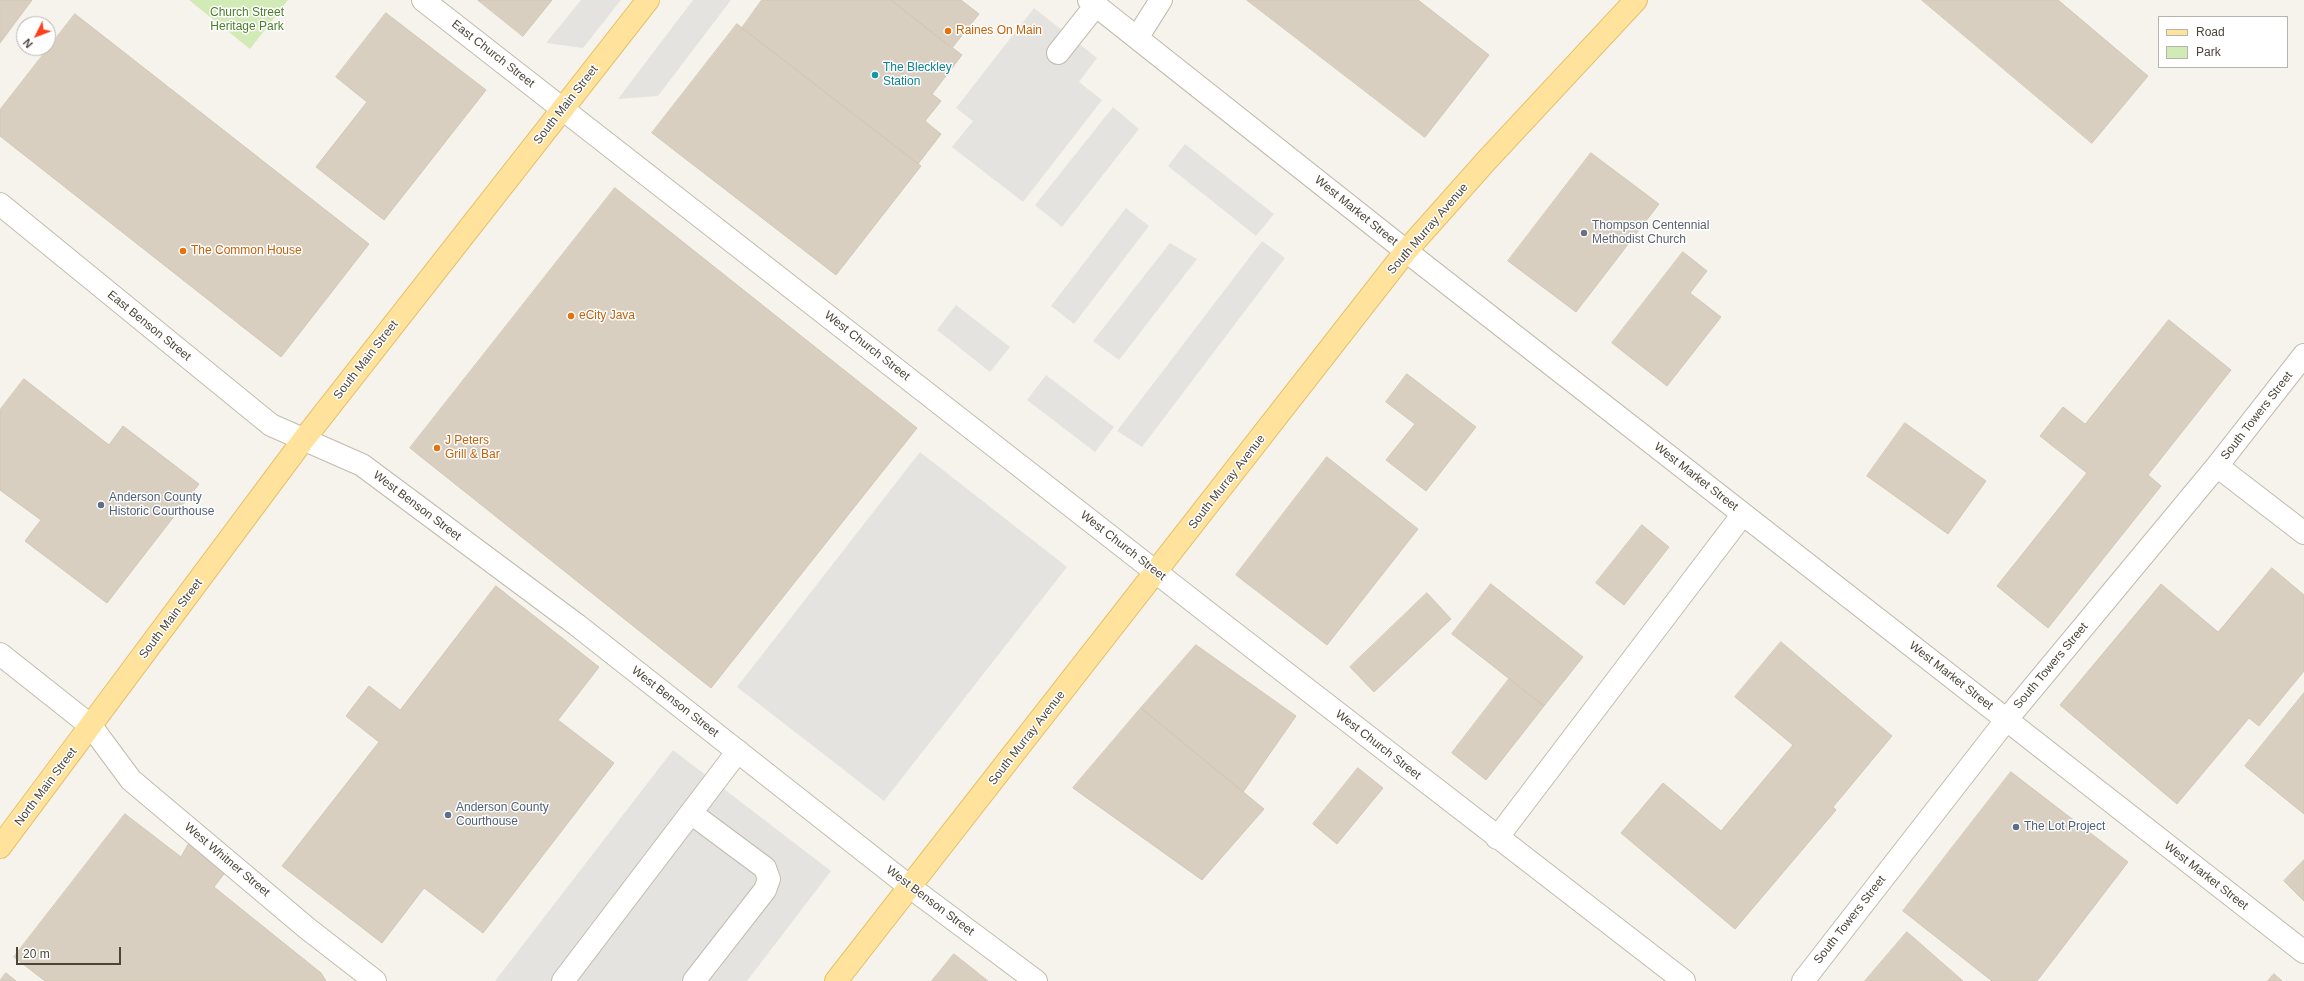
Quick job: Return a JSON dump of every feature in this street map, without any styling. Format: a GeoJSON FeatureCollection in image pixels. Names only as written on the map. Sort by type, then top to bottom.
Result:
{"type":"FeatureCollection","features":[{"type":"Feature","properties":{"kind":"main road","name":"South Main Street"},"geometry":{"type":"LineString","coordinates":[[91,726],[304,440],[648,0]]}},
{"type":"Feature","properties":{"kind":"main road","name":"South Murray Avenue"},"geometry":{"type":"LineString","coordinates":[[836,981],[1157,572],[1406,251],[1636,0]]}},
{"type":"Feature","properties":{"kind":"main road","name":"North Main Street"},"geometry":{"type":"LineString","coordinates":[[0,847],[91,726]]}},
{"type":"Feature","properties":{"kind":"street","name":"East Church Street"},"geometry":{"type":"LineString","coordinates":[[423,0],[563,108]]}},
{"type":"Feature","properties":{"kind":"street"},"geometry":{"type":"LineString","coordinates":[[1137,38],[1161,0]]}},
{"type":"Feature","properties":{"kind":"street"},"geometry":{"type":"LineString","coordinates":[[1058,53],[1092,3]]}},
{"type":"Feature","properties":{"kind":"street","name":"West Market Street"},"geometry":{"type":"LineString","coordinates":[[1092,3],[1406,251],[2304,952]]}},
{"type":"Feature","properties":{"kind":"street","name":"West Church Street"},"geometry":{"type":"LineString","coordinates":[[563,108],[1497,838],[1684,981]]}},
{"type":"Feature","properties":{"kind":"street","name":"East Benson Street"},"geometry":{"type":"LineString","coordinates":[[0,204],[271,425],[304,440]]}},
{"type":"Feature","properties":{"kind":"street","name":"South Towers Street"},"geometry":{"type":"LineString","coordinates":[[1803,981],[2006,719],[2217,466],[2304,355]]}},
{"type":"Feature","properties":{"kind":"street","name":"West Benson Street"},"geometry":{"type":"LineString","coordinates":[[304,440],[362,464],[577,625],[910,887],[1036,981]]}},
{"type":"Feature","properties":{"kind":"street"},"geometry":{"type":"LineString","coordinates":[[2217,466],[2304,533]]}},
{"type":"Feature","properties":{"kind":"street"},"geometry":{"type":"LineString","coordinates":[[1497,838],[1743,514]]}},
{"type":"Feature","properties":{"kind":"street","name":"West Whitner Street"},"geometry":{"type":"LineString","coordinates":[[0,654],[91,726],[131,780],[308,929],[375,981]]}},
{"type":"Feature","properties":{"kind":"street"},"geometry":{"type":"LineString","coordinates":[[563,981],[738,751]]}},
{"type":"Feature","properties":{"kind":"street"},"geometry":{"type":"LineString","coordinates":[[692,813],[765,868],[768,879],[766,890],[694,981]]}},
{"type":"Feature","properties":{"kind":"green space","name":"Church Street Heritage Park"},"geometry":{"type":"Polygon","coordinates":[[[189,0],[288,0],[250,49],[189,0]]]}},
{"type":"Feature","properties":{"kind":"shaded area"},"geometry":{"type":"Polygon","coordinates":[[[581,0],[621,0],[583,48],[546,43],[581,0]]]}},
{"type":"Feature","properties":{"kind":"shaded area"},"geometry":{"type":"Polygon","coordinates":[[[693,0],[731,0],[658,96],[618,99],[693,0]]]}},
{"type":"Feature","properties":{"kind":"shaded area"},"geometry":{"type":"Polygon","coordinates":[[[1034,8],[1097,58],[1079,82],[1102,100],[1023,202],[952,147],[973,121],[956,108],[1034,8]]]}},
{"type":"Feature","properties":{"kind":"shaded area"},"geometry":{"type":"Polygon","coordinates":[[[1113,107],[1139,129],[1062,227],[1035,205],[1113,107]]]}},
{"type":"Feature","properties":{"kind":"shaded area"},"geometry":{"type":"Polygon","coordinates":[[[1185,144],[1274,214],[1256,236],[1168,166],[1185,144]]]}},
{"type":"Feature","properties":{"kind":"shaded area"},"geometry":{"type":"Polygon","coordinates":[[[1126,208],[1149,226],[1074,324],[1051,306],[1126,208]]]}},
{"type":"Feature","properties":{"kind":"shaded area"},"geometry":{"type":"Polygon","coordinates":[[[1262,241],[1285,258],[1142,447],[1117,431],[1262,241]]]}},
{"type":"Feature","properties":{"kind":"shaded area"},"geometry":{"type":"Polygon","coordinates":[[[1170,243],[1197,259],[1119,360],[1093,341],[1170,243]]]}},
{"type":"Feature","properties":{"kind":"shaded area"},"geometry":{"type":"Polygon","coordinates":[[[956,305],[1010,347],[990,372],[937,330],[956,305]]]}},
{"type":"Feature","properties":{"kind":"shaded area"},"geometry":{"type":"Polygon","coordinates":[[[1046,375],[1114,427],[1095,452],[1027,400],[1046,375]]]}},
{"type":"Feature","properties":{"kind":"shaded area"},"geometry":{"type":"Polygon","coordinates":[[[920,452],[1067,567],[884,801],[737,687],[920,452]]]}},
{"type":"Feature","properties":{"kind":"shaded area"},"geometry":{"type":"Polygon","coordinates":[[[673,750],[831,871],[747,981],[495,981],[673,750]]]}},
{"type":"Feature","properties":{"kind":"building"},"geometry":{"type":"Polygon","coordinates":[[[0,0],[32,0],[20,16],[16,16],[16,22],[0,43],[0,0]]]}},
{"type":"Feature","properties":{"kind":"building"},"geometry":{"type":"Polygon","coordinates":[[[478,0],[552,0],[523,36],[478,0]]]}},
{"type":"Feature","properties":{"kind":"building","name":"The Bleckley Station"},"geometry":{"type":"Polygon","coordinates":[[[762,0],[891,0],[962,55],[932,94],[941,101],[925,121],[941,134],[918,164],[742,28],[762,0]]]}},
{"type":"Feature","properties":{"kind":"building","name":"Raines On Main"},"geometry":{"type":"Polygon","coordinates":[[[891,0],[961,0],[979,14],[952,48],[891,0]]]}},
{"type":"Feature","properties":{"kind":"building"},"geometry":{"type":"Polygon","coordinates":[[[1247,0],[1418,0],[1489,55],[1425,137],[1247,0]]]}},
{"type":"Feature","properties":{"kind":"building"},"geometry":{"type":"Polygon","coordinates":[[[1922,0],[2058,0],[2148,76],[2092,143],[1922,0]]]}},
{"type":"Feature","properties":{"kind":"building"},"geometry":{"type":"Polygon","coordinates":[[[386,13],[486,90],[384,220],[316,167],[367,102],[336,77],[386,13]]]}},
{"type":"Feature","properties":{"kind":"building"},"geometry":{"type":"Polygon","coordinates":[[[75,14],[369,244],[281,357],[0,136],[0,110],[42,56],[56,56],[56,38],[75,14]]]}},
{"type":"Feature","properties":{"kind":"building"},"geometry":{"type":"Polygon","coordinates":[[[737,24],[921,166],[836,275],[652,133],[737,24]]]}},
{"type":"Feature","properties":{"kind":"building","name":"Thompson Centennial Methodist Church"},"geometry":{"type":"Polygon","coordinates":[[[1591,153],[1659,204],[1576,312],[1508,261],[1591,153]]]}},
{"type":"Feature","properties":{"kind":"building"},"geometry":{"type":"Polygon","coordinates":[[[615,188],[917,428],[711,688],[410,448],[615,188]]]}},
{"type":"Feature","properties":{"kind":"building"},"geometry":{"type":"Polygon","coordinates":[[[1683,252],[1707,271],[1690,293],[1721,317],[1667,386],[1612,343],[1683,252]]]}},
{"type":"Feature","properties":{"kind":"building"},"geometry":{"type":"Polygon","coordinates":[[[2169,320],[2231,370],[2148,475],[2161,486],[2048,628],[1997,586],[2087,473],[2040,436],[2063,407],[2085,424],[2169,320]]]}},
{"type":"Feature","properties":{"kind":"building"},"geometry":{"type":"Polygon","coordinates":[[[1407,374],[1476,427],[1426,491],[1386,460],[1415,424],[1386,402],[1407,374]]]}},
{"type":"Feature","properties":{"kind":"building","name":"Anderson County Historic Courthouse"},"geometry":{"type":"Polygon","coordinates":[[[24,379],[109,445],[123,426],[199,484],[107,603],[25,541],[41,520],[0,490],[0,410],[24,379]]]}},
{"type":"Feature","properties":{"kind":"building"},"geometry":{"type":"Polygon","coordinates":[[[1905,423],[1986,481],[1948,534],[1867,476],[1905,423]]]}},
{"type":"Feature","properties":{"kind":"building"},"geometry":{"type":"Polygon","coordinates":[[[1327,457],[1418,529],[1327,645],[1236,575],[1327,457]]]}},
{"type":"Feature","properties":{"kind":"building"},"geometry":{"type":"Polygon","coordinates":[[[1642,525],[1669,547],[1624,605],[1596,583],[1642,525]]]}},
{"type":"Feature","properties":{"kind":"building"},"geometry":{"type":"Polygon","coordinates":[[[2272,568],[2304,595],[2304,671],[2259,726],[2249,718],[2177,804],[2060,705],[2161,584],[2218,632],[2272,568]]]}},
{"type":"Feature","properties":{"kind":"building"},"geometry":{"type":"Polygon","coordinates":[[[1491,584],[1583,657],[1544,706],[1452,634],[1491,584]]]}},
{"type":"Feature","properties":{"kind":"building","name":"Anderson County Courthouse"},"geometry":{"type":"Polygon","coordinates":[[[496,586],[599,667],[558,720],[614,763],[483,933],[424,888],[382,943],[282,866],[379,742],[346,716],[369,686],[400,710],[496,586]]]}},
{"type":"Feature","properties":{"kind":"building"},"geometry":{"type":"Polygon","coordinates":[[[1427,593],[1451,619],[1374,692],[1350,667],[1427,593]]]}},
{"type":"Feature","properties":{"kind":"building"},"geometry":{"type":"Polygon","coordinates":[[[1781,642],[1892,736],[1833,807],[1836,810],[1735,929],[1621,833],[1663,783],[1721,831],[1793,745],[1735,697],[1781,642]]]}},
{"type":"Feature","properties":{"kind":"building"},"geometry":{"type":"Polygon","coordinates":[[[1196,645],[1296,716],[1243,792],[1141,708],[1196,645]]]}},
{"type":"Feature","properties":{"kind":"building"},"geometry":{"type":"Polygon","coordinates":[[[1509,679],[1544,706],[1486,780],[1452,753],[1509,679]]]}},
{"type":"Feature","properties":{"kind":"building"},"geometry":{"type":"Polygon","coordinates":[[[2304,693],[2304,814],[2245,766],[2304,693]]]}},
{"type":"Feature","properties":{"kind":"building"},"geometry":{"type":"Polygon","coordinates":[[[1141,708],[1264,809],[1202,880],[1073,788],[1141,708]]]}},
{"type":"Feature","properties":{"kind":"building"},"geometry":{"type":"Polygon","coordinates":[[[1358,768],[1383,788],[1337,844],[1313,824],[1358,768]]]}},
{"type":"Feature","properties":{"kind":"building"},"geometry":{"type":"Polygon","coordinates":[[[2011,772],[2128,862],[2037,981],[1992,981],[1903,911],[2011,772]]]}},
{"type":"Feature","properties":{"kind":"building"},"geometry":{"type":"Polygon","coordinates":[[[125,814],[181,857],[190,841],[227,870],[214,887],[321,973],[326,981],[45,981],[14,957],[125,814]]]}},
{"type":"Feature","properties":{"kind":"building"},"geometry":{"type":"Polygon","coordinates":[[[2304,860],[2304,901],[2284,881],[2304,860]]]}},
{"type":"Feature","properties":{"kind":"building"},"geometry":{"type":"Polygon","coordinates":[[[1907,932],[1963,981],[1865,981],[1907,932]]]}},
{"type":"Feature","properties":{"kind":"building"},"geometry":{"type":"Polygon","coordinates":[[[954,954],[988,981],[932,981],[954,954]]]}},
{"type":"Feature","properties":{"kind":"building"},"geometry":{"type":"Polygon","coordinates":[[[6,973],[16,981],[0,981],[6,973]]]}},
{"type":"Feature","properties":{"kind":"building"},"geometry":{"type":"Polygon","coordinates":[[[2274,974],[2282,981],[2268,981],[2274,974]]]}},
{"type":"Feature","properties":{"kind":"place","name":"Raines On Main"},"geometry":{"type":"Point","coordinates":[948,31]}},
{"type":"Feature","properties":{"kind":"place","name":"The Bleckley Station"},"geometry":{"type":"Point","coordinates":[875,75]}},
{"type":"Feature","properties":{"kind":"place","name":"Thompson Centennial Methodist Church"},"geometry":{"type":"Point","coordinates":[1584,233]}},
{"type":"Feature","properties":{"kind":"place","name":"The Common House"},"geometry":{"type":"Point","coordinates":[183,251]}},
{"type":"Feature","properties":{"kind":"place","name":"eCity Java"},"geometry":{"type":"Point","coordinates":[571,316]}},
{"type":"Feature","properties":{"kind":"place","name":"J Peters Grill & Bar"},"geometry":{"type":"Point","coordinates":[437,448]}},
{"type":"Feature","properties":{"kind":"place","name":"Anderson County Historic Courthouse"},"geometry":{"type":"Point","coordinates":[101,505]}},
{"type":"Feature","properties":{"kind":"place","name":"Anderson County Courthouse"},"geometry":{"type":"Point","coordinates":[448,815]}},
{"type":"Feature","properties":{"kind":"place","name":"The Lot Project"},"geometry":{"type":"Point","coordinates":[2016,827]}}]}
